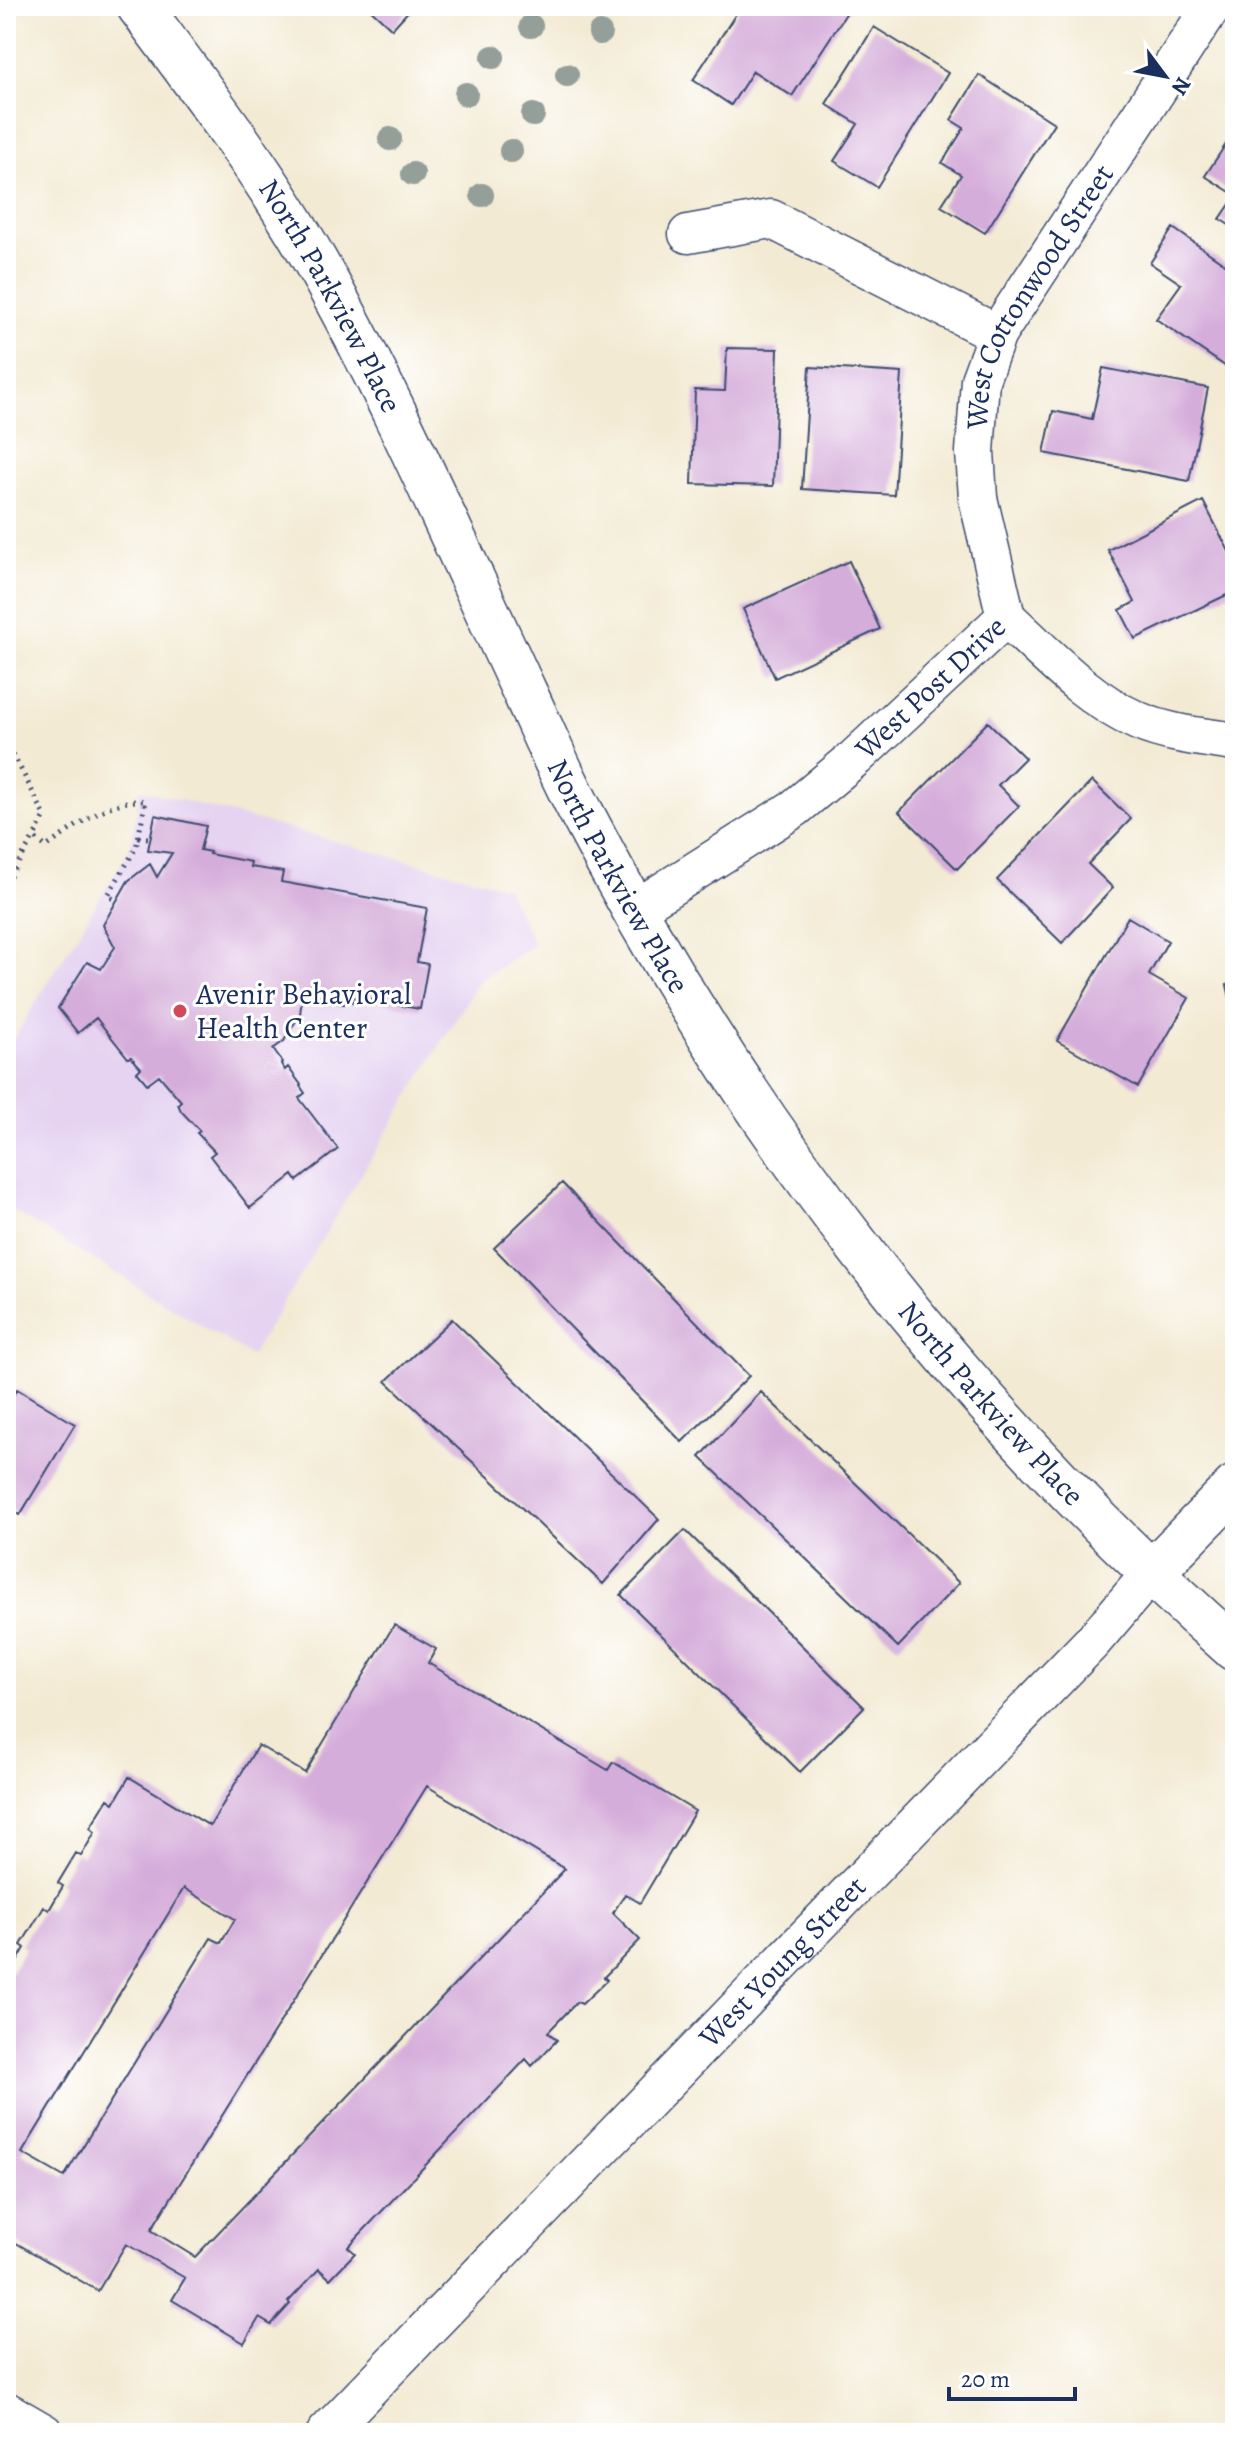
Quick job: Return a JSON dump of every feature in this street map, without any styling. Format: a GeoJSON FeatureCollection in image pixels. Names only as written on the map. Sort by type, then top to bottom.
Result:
{"type":"FeatureCollection","features":[{"type":"Feature","properties":{"kind":"street","name":"North Parkview Place"},"geometry":{"type":"LineString","coordinates":[[139,6],[231,131],[314,260],[418,465],[578,807],[634,910],[719,1050],[807,1177],[894,1294],[1006,1421],[1151,1573],[1235,1649]]}},
{"type":"Feature","properties":{"kind":"street","name":"West Cottonwood Street"},"geometry":{"type":"LineString","coordinates":[[1006,617],[978,498],[975,452],[980,380],[997,334],[1212,6]]}},
{"type":"Feature","properties":{"kind":"street"},"geometry":{"type":"LineString","coordinates":[[688,234],[771,219],[997,334]]}},
{"type":"Feature","properties":{"kind":"street","name":"West Post Drive"},"geometry":{"type":"LineString","coordinates":[[634,910],[795,808],[879,737],[1006,617],[1080,684],[1137,721],[1173,732],[1235,742]]}},
{"type":"Feature","properties":{"kind":"street","name":"West Young Street"},"geometry":{"type":"LineString","coordinates":[[326,2433],[1093,1641],[1151,1573],[1235,1487]]}},
{"type":"Feature","properties":{"kind":"street"},"geometry":{"type":"LineString","coordinates":[[6,2411],[44,2433]]}},
{"type":"Feature","properties":{"kind":"path"},"geometry":{"type":"LineString","coordinates":[[6,740],[45,816],[6,883]]}},
{"type":"Feature","properties":{"kind":"path"},"geometry":{"type":"LineString","coordinates":[[34,837],[46,847],[105,808],[131,800],[146,801],[136,848],[108,895],[116,901]]}},
{"type":"Feature","properties":{"kind":"path"},"geometry":{"type":"LineString","coordinates":[[138,837],[149,838]]}},
{"type":"Feature","properties":{"kind":"shaded area"},"geometry":{"type":"Polygon","coordinates":[[[140,789],[506,887],[534,944],[479,981],[251,1356],[6,1206],[6,1051],[130,849],[140,789]]]}},
{"type":"Feature","properties":{"kind":"building"},"geometry":{"type":"Polygon","coordinates":[[[367,6],[413,6],[392,29],[367,6]]]}},
{"type":"Feature","properties":{"kind":"building"},"geometry":{"type":"Polygon","coordinates":[[[741,6],[851,6],[792,96],[753,71],[731,105],[693,80],[741,6]]]}},
{"type":"Feature","properties":{"kind":"building"},"geometry":{"type":"Polygon","coordinates":[[[874,27],[948,73],[877,187],[834,161],[858,124],[826,104],[874,27]]]}},
{"type":"Feature","properties":{"kind":"building"},"geometry":{"type":"Polygon","coordinates":[[[979,75],[1054,123],[985,233],[941,206],[961,175],[942,163],[964,128],[951,120],[979,75]]]}},
{"type":"Feature","properties":{"kind":"building"},"geometry":{"type":"Polygon","coordinates":[[[1230,138],[1235,141],[1235,195],[1205,176],[1230,138]]]}},
{"type":"Feature","properties":{"kind":"building"},"geometry":{"type":"Polygon","coordinates":[[[1235,197],[1235,229],[1220,219],[1235,197]]]}},
{"type":"Feature","properties":{"kind":"building"},"geometry":{"type":"Polygon","coordinates":[[[1173,228],[1235,271],[1235,351],[1225,366],[1156,319],[1181,284],[1150,263],[1173,228]]]}},
{"type":"Feature","properties":{"kind":"building"},"geometry":{"type":"Polygon","coordinates":[[[727,348],[778,349],[773,486],[692,484],[695,390],[725,391],[727,348]]]}},
{"type":"Feature","properties":{"kind":"building"},"geometry":{"type":"Polygon","coordinates":[[[810,367],[902,373],[894,495],[802,489],[810,367]]]}},
{"type":"Feature","properties":{"kind":"building"},"geometry":{"type":"Polygon","coordinates":[[[1103,368],[1208,388],[1189,481],[1044,453],[1053,411],[1092,419],[1103,368]]]}},
{"type":"Feature","properties":{"kind":"building"},"geometry":{"type":"Polygon","coordinates":[[[1203,501],[1235,563],[1235,591],[1135,639],[1120,610],[1135,602],[1108,550],[1203,501]]]}},
{"type":"Feature","properties":{"kind":"building"},"geometry":{"type":"Polygon","coordinates":[[[849,561],[880,629],[775,678],[743,609],[849,561]]]}},
{"type":"Feature","properties":{"kind":"building"},"geometry":{"type":"Polygon","coordinates":[[[988,722],[1025,758],[998,785],[1019,806],[957,869],[899,812],[988,722]]]}},
{"type":"Feature","properties":{"kind":"building"},"geometry":{"type":"Polygon","coordinates":[[[1092,781],[1131,819],[1088,864],[1113,888],[1062,943],[997,880],[1092,781]]]}},
{"type":"Feature","properties":{"kind":"building","name":"Avenir Behavioral Health Center"},"geometry":{"type":"Polygon","coordinates":[[[155,815],[206,826],[200,850],[251,862],[250,867],[283,872],[281,882],[427,908],[417,962],[428,964],[420,1009],[353,997],[352,1002],[345,1000],[344,1004],[318,995],[317,1000],[302,998],[300,1014],[284,1041],[273,1049],[285,1070],[288,1067],[301,1085],[305,1093],[299,1098],[338,1149],[297,1181],[293,1175],[250,1208],[210,1156],[215,1152],[181,1111],[178,1104],[181,1101],[159,1075],[147,1084],[137,1072],[141,1068],[131,1057],[128,1058],[96,1018],[78,1033],[58,1008],[87,962],[101,969],[115,947],[103,925],[128,881],[150,864],[157,877],[172,853],[148,850],[155,815]]]}},
{"type":"Feature","properties":{"kind":"building"},"geometry":{"type":"Polygon","coordinates":[[[1128,917],[1168,941],[1149,975],[1189,998],[1138,1087],[1057,1041],[1128,917]]]}},
{"type":"Feature","properties":{"kind":"building"},"geometry":{"type":"Polygon","coordinates":[[[1235,983],[1235,1016],[1234,1016],[1227,985],[1235,983]]]}},
{"type":"Feature","properties":{"kind":"building"},"geometry":{"type":"Polygon","coordinates":[[[562,1183],[749,1376],[682,1442],[494,1248],[562,1183]]]}},
{"type":"Feature","properties":{"kind":"building"},"geometry":{"type":"Polygon","coordinates":[[[452,1319],[659,1519],[603,1584],[386,1381],[452,1319]]]}},
{"type":"Feature","properties":{"kind":"building"},"geometry":{"type":"Polygon","coordinates":[[[17,1389],[75,1424],[20,1515],[6,1506],[6,1406],[17,1389]]]}},
{"type":"Feature","properties":{"kind":"building"},"geometry":{"type":"Polygon","coordinates":[[[761,1392],[959,1583],[898,1647],[700,1457],[761,1392]]]}},
{"type":"Feature","properties":{"kind":"building"},"geometry":{"type":"Polygon","coordinates":[[[685,1530],[864,1707],[800,1772],[621,1595],[685,1530]]]}},
{"type":"Feature","properties":{"kind":"building"},"geometry":{"type":"Polygon","coordinates":[[[394,1625],[436,1649],[428,1663],[608,1770],[613,1762],[695,1811],[640,1903],[625,1894],[613,1913],[640,1940],[604,1977],[607,1980],[582,2004],[577,2002],[548,2032],[557,2040],[532,2066],[526,2059],[348,2247],[355,2253],[330,2279],[319,2269],[271,2325],[259,2318],[244,2343],[172,2300],[185,2278],[126,2244],[98,2291],[6,2237],[6,1970],[11,1972],[25,1948],[21,1945],[44,1907],[49,1910],[63,1886],[58,1883],[76,1853],[81,1856],[95,1832],[90,1828],[108,1799],[114,1803],[129,1777],[210,1826],[258,1745],[305,1773],[394,1625]],[[427,1786],[151,2230],[195,2257],[565,1869],[427,1786]],[[184,1888],[22,2153],[64,2177],[211,1938],[221,1943],[235,1919],[184,1888]]]}},
{"type":"Feature","properties":{"kind":"place","name":"Avenir Behavioral Health Center"},"geometry":{"type":"Point","coordinates":[180,1011]}}]}
